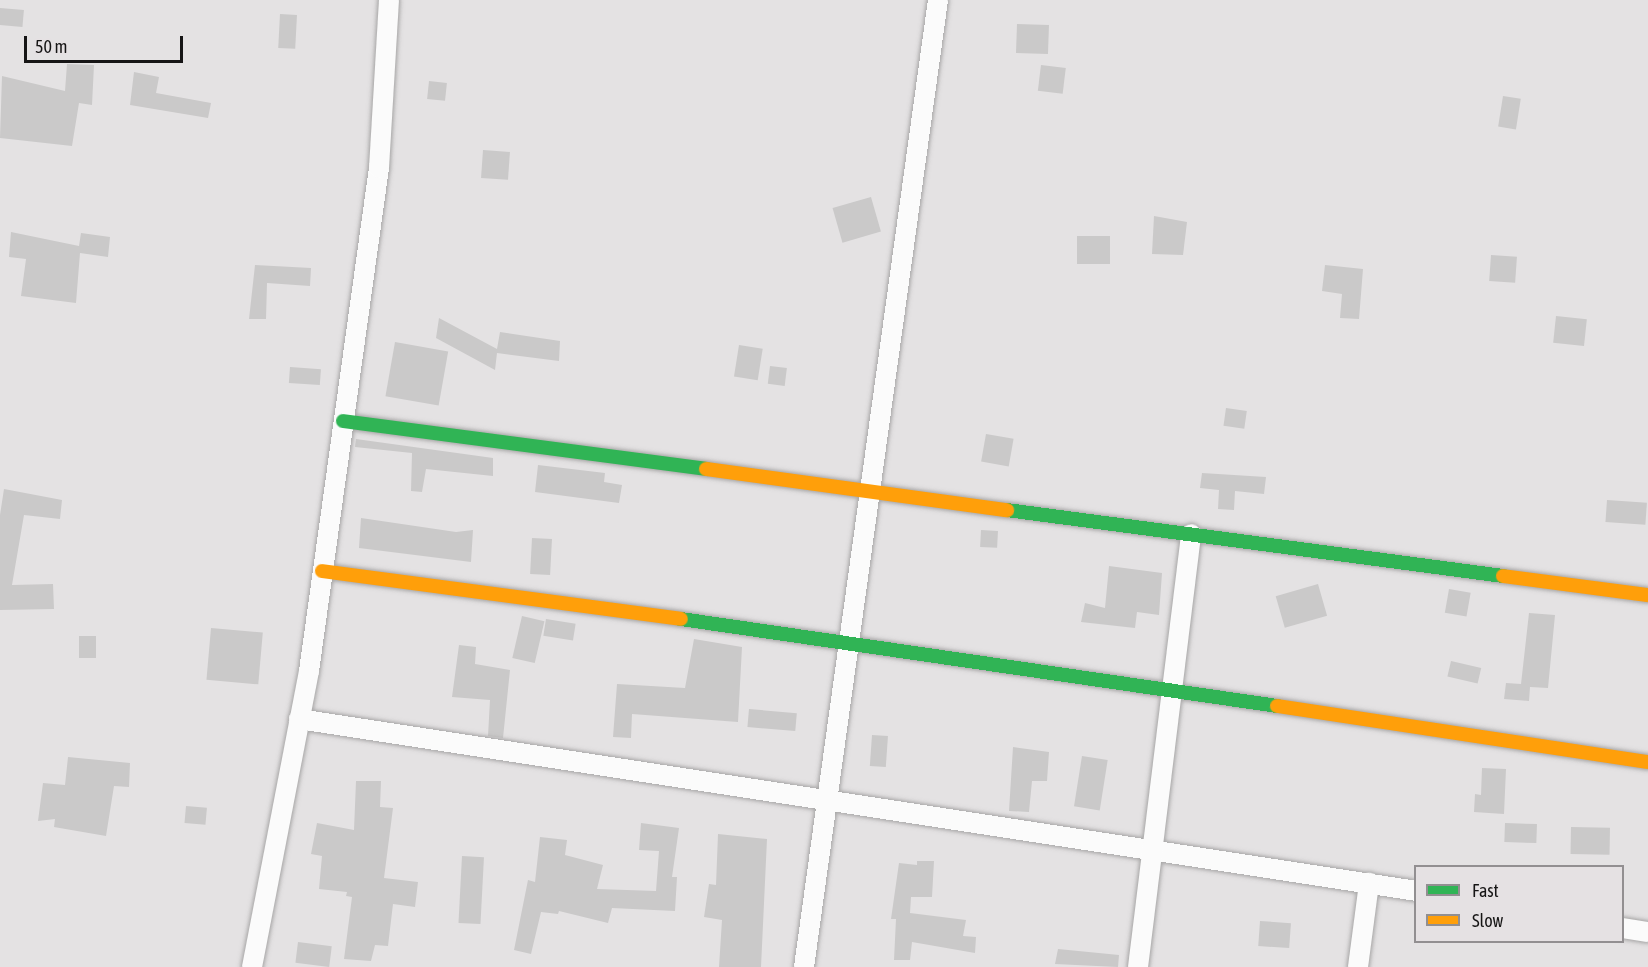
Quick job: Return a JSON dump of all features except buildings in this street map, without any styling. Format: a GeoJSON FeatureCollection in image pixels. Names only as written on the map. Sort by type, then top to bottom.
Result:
{"type":"FeatureCollection","features":[{"type":"Feature","properties":{"kind":"street"},"geometry":{"type":"LineString","coordinates":[[252,967],[299,719],[322,571],[379,168],[389,0]]}},
{"type":"Feature","properties":{"kind":"street"},"geometry":{"type":"LineString","coordinates":[[804,967],[938,0]]}},
{"type":"Feature","properties":{"kind":"street"},"geometry":{"type":"LineString","coordinates":[[343,421],[1648,595]]}},
{"type":"Feature","properties":{"kind":"street"},"geometry":{"type":"LineString","coordinates":[[1138,967],[1191,534]]}},
{"type":"Feature","properties":{"kind":"street"},"geometry":{"type":"LineString","coordinates":[[322,571],[1172,688],[1648,762]]}},
{"type":"Feature","properties":{"kind":"street"},"geometry":{"type":"LineString","coordinates":[[299,719],[1414,891]]}},
{"type":"Feature","properties":{"kind":"street"},"geometry":{"type":"LineString","coordinates":[[1358,967],[1369,883]]}},
{"type":"Feature","properties":{"kind":"street"},"geometry":{"type":"LineString","coordinates":[[1624,928],[1648,932]]}},
{"type":"Feature","properties":{"kind":"traffic: fast"},"geometry":{"type":"LineString","coordinates":[[343,421],[706,469]]}},
{"type":"Feature","properties":{"kind":"traffic: fast"},"geometry":{"type":"LineString","coordinates":[[1007,510],[1503,576]]}},
{"type":"Feature","properties":{"kind":"traffic: fast"},"geometry":{"type":"LineString","coordinates":[[681,619],[1277,706]]}},
{"type":"Feature","properties":{"kind":"traffic: slow"},"geometry":{"type":"LineString","coordinates":[[706,469],[1007,510]]}},
{"type":"Feature","properties":{"kind":"traffic: slow"},"geometry":{"type":"LineString","coordinates":[[322,571],[681,619]]}},
{"type":"Feature","properties":{"kind":"traffic: slow"},"geometry":{"type":"LineString","coordinates":[[1503,576],[1648,595]]}},
{"type":"Feature","properties":{"kind":"traffic: slow"},"geometry":{"type":"LineString","coordinates":[[1277,706],[1648,762]]}}]}
